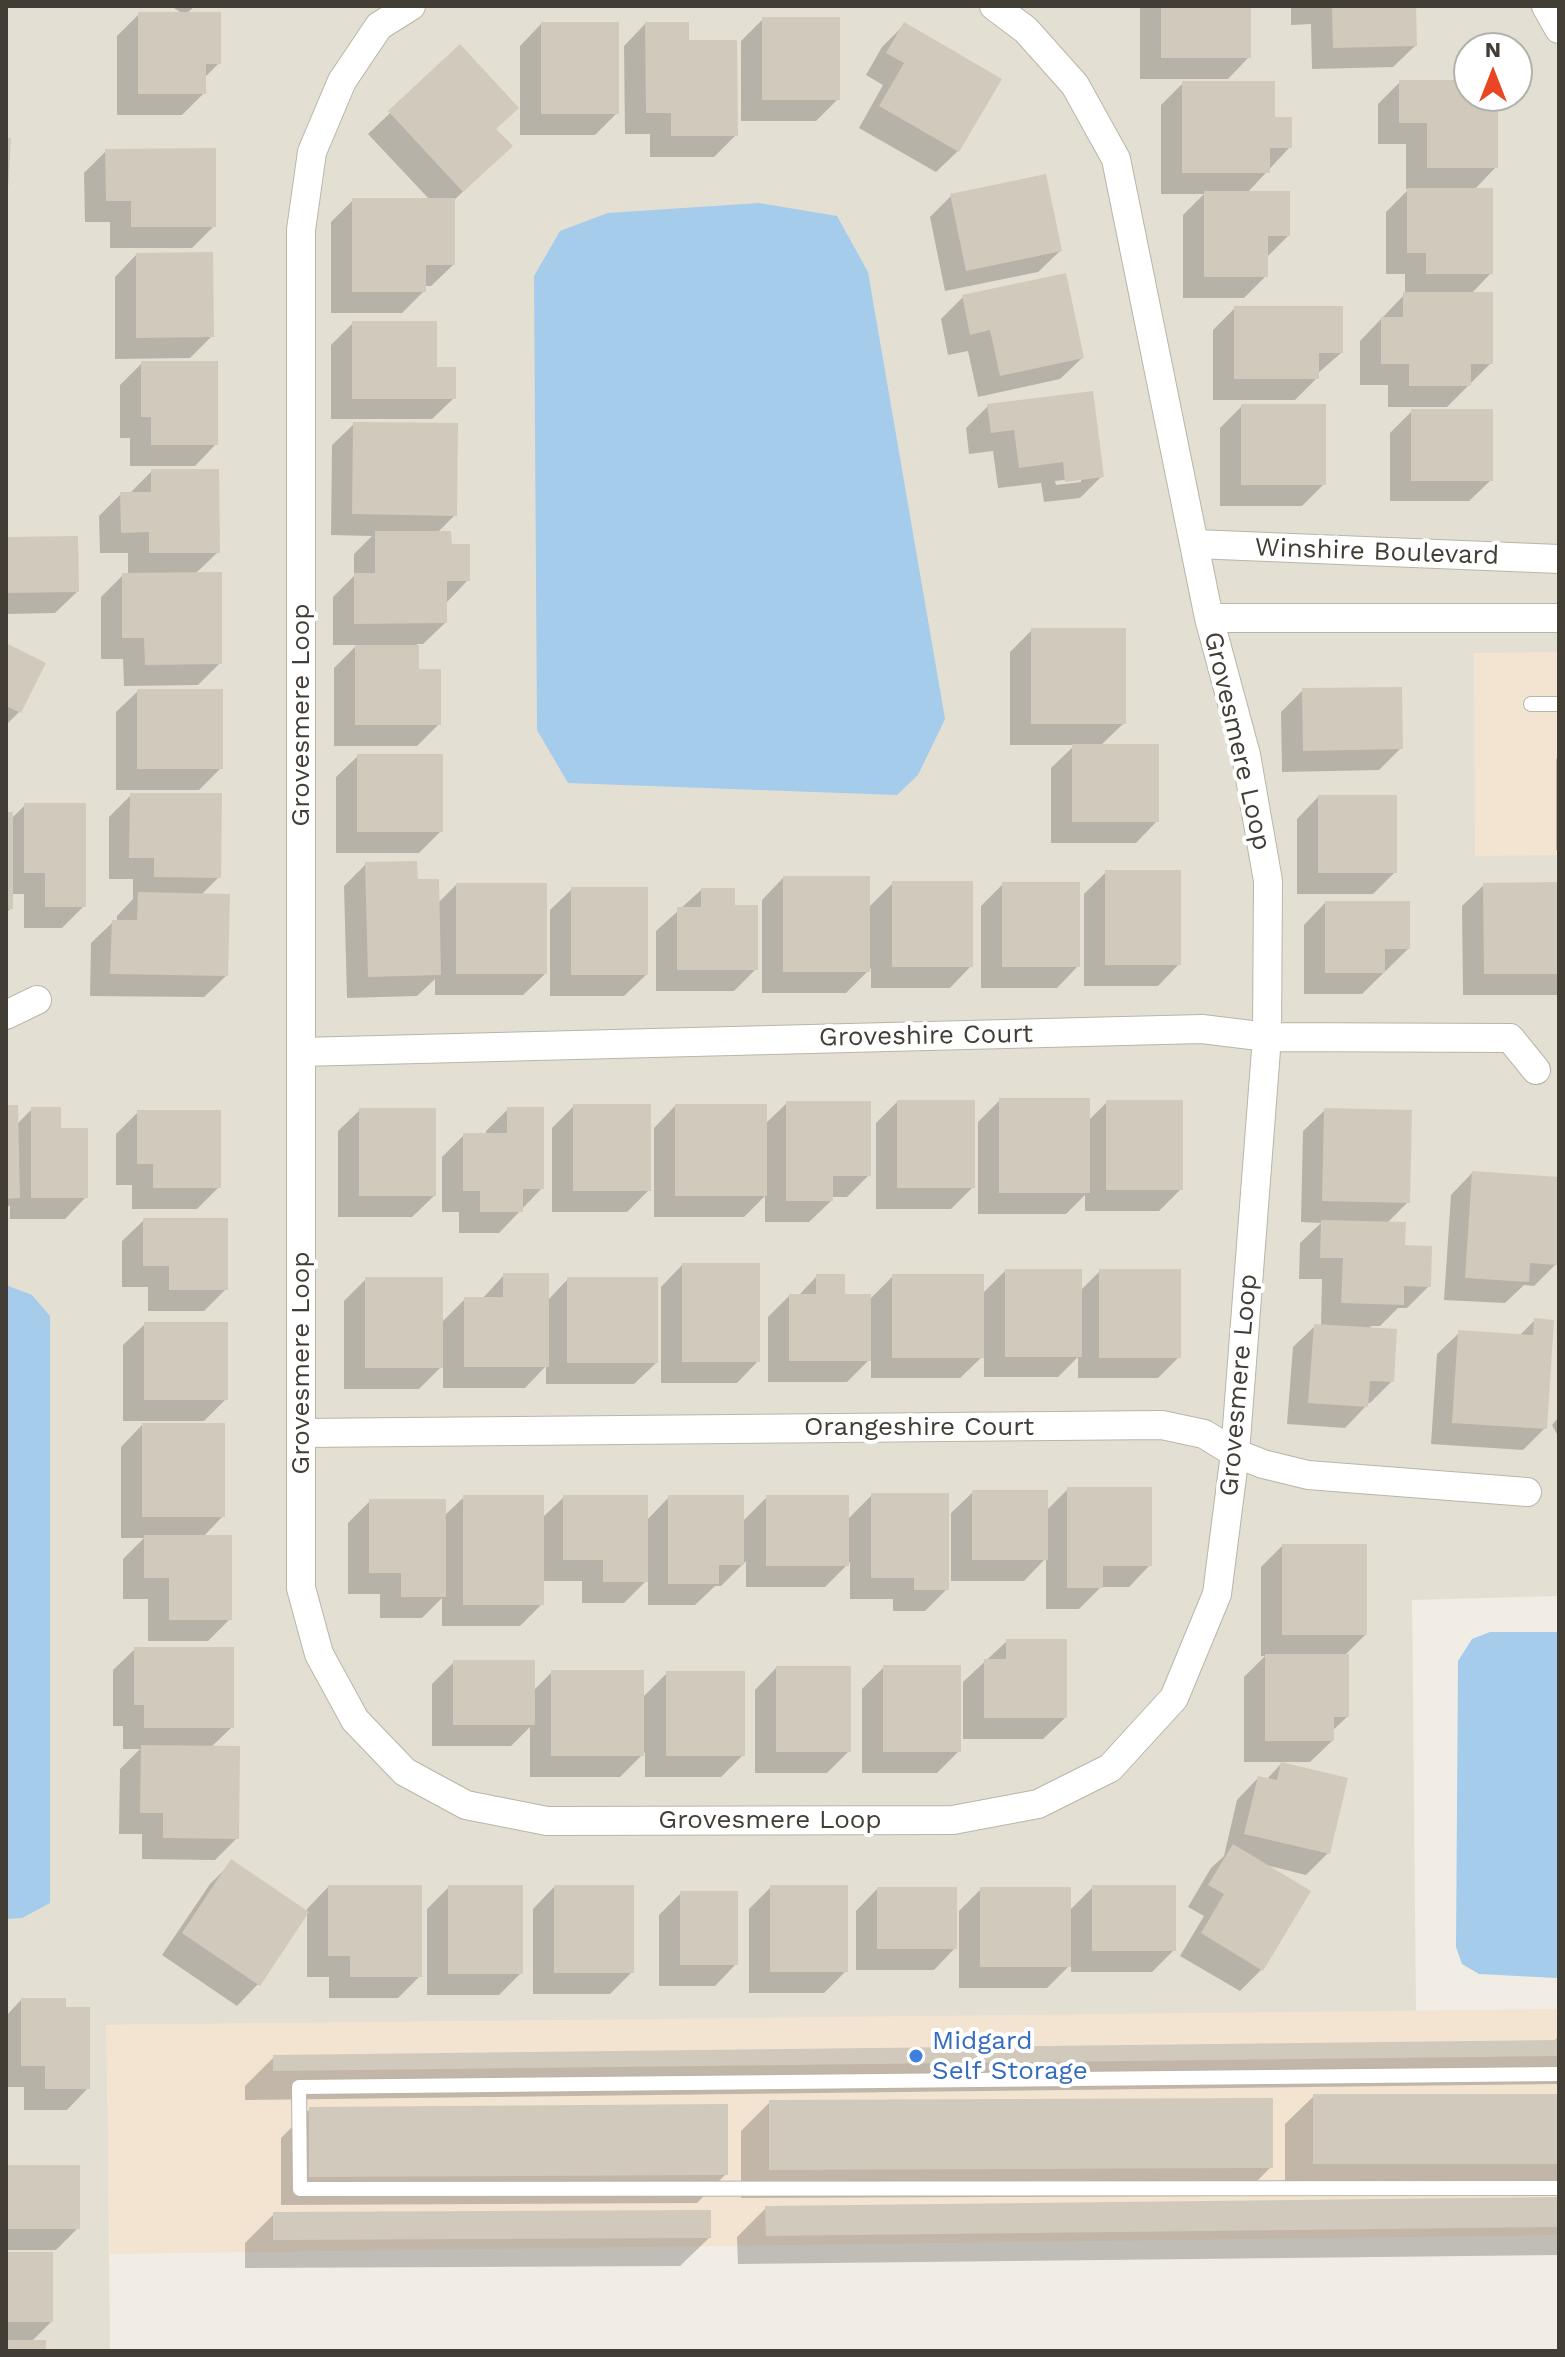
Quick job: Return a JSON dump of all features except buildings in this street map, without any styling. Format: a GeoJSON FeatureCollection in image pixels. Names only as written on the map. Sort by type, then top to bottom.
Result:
{"type":"FeatureCollection","features":[{"type":"Feature","properties":{"kind":"street","name":"Grovesmere Loop"},"geometry":{"type":"LineString","coordinates":[[411,6],[379,26],[342,81],[312,152],[301,230],[301,1588],[319,1654],[355,1720],[405,1772],[466,1805],[547,1821],[953,1820],[1038,1804],[1110,1768],[1174,1698],[1217,1594],[1235,1453],[1267,1037],[1268,881],[1246,755],[1209,618],[1116,159],[1075,85],[1026,30],[994,6]]}},
{"type":"Feature","properties":{"kind":"street"},"geometry":{"type":"LineString","coordinates":[[1546,6],[1559,29]]}},
{"type":"Feature","properties":{"kind":"street","name":"Winshire Boulevard"},"geometry":{"type":"LineString","coordinates":[[1195,544],[1559,559]]}},
{"type":"Feature","properties":{"kind":"street"},"geometry":{"type":"LineString","coordinates":[[1209,618],[1559,618]]}},
{"type":"Feature","properties":{"kind":"street"},"geometry":{"type":"LineString","coordinates":[[6,1015],[37,1000]]}},
{"type":"Feature","properties":{"kind":"street","name":"Groveshire Court"},"geometry":{"type":"LineString","coordinates":[[301,1052],[1202,1029],[1267,1037],[1510,1038],[1536,1070]]}},
{"type":"Feature","properties":{"kind":"street","name":"Orangeshire Court"},"geometry":{"type":"LineString","coordinates":[[301,1433],[1162,1425],[1204,1434],[1235,1453],[1263,1464],[1308,1475],[1527,1492]]}},
{"type":"Feature","properties":{"kind":"lane"},"geometry":{"type":"LineString","coordinates":[[1531,704],[1559,704]]}},
{"type":"Feature","properties":{"kind":"lane"},"geometry":{"type":"LineString","coordinates":[[1559,2074],[299,2087],[300,2189],[1559,2188]]}},
{"type":"Feature","properties":{"kind":"shaded area"},"geometry":{"type":"Polygon","coordinates":[[[6,6],[1559,6],[1559,1596],[1412,1600],[1416,2012],[107,2025],[110,2351],[6,2351],[6,6]]]}},
{"type":"Feature","properties":{"kind":"shaded area"},"geometry":{"type":"Polygon","coordinates":[[[1559,652],[1559,855],[1475,856],[1474,653],[1559,652]]]}},
{"type":"Feature","properties":{"kind":"shaded area"},"geometry":{"type":"Polygon","coordinates":[[[1559,2009],[1559,2235],[110,2254],[106,2025],[1559,2009]]]}},
{"type":"Feature","properties":{"kind":"water"},"geometry":{"type":"Polygon","coordinates":[[[759,203],[837,216],[868,272],[945,719],[918,775],[897,795],[568,783],[537,730],[534,276],[560,231],[608,213],[759,203]]]}},
{"type":"Feature","properties":{"kind":"water"},"geometry":{"type":"Polygon","coordinates":[[[6,1285],[32,1295],[50,1316],[50,1903],[22,1918],[6,1919],[6,1285]]]}},
{"type":"Feature","properties":{"kind":"water"},"geometry":{"type":"Polygon","coordinates":[[[1490,1632],[1559,1632],[1559,1976],[1556,1978],[1479,1974],[1462,1964],[1456,1947],[1458,1661],[1472,1639],[1490,1632]]]}},
{"type":"Feature","properties":{"kind":"place","name":"Midgard Self Storage"},"geometry":{"type":"Point","coordinates":[916,2056]}}]}
